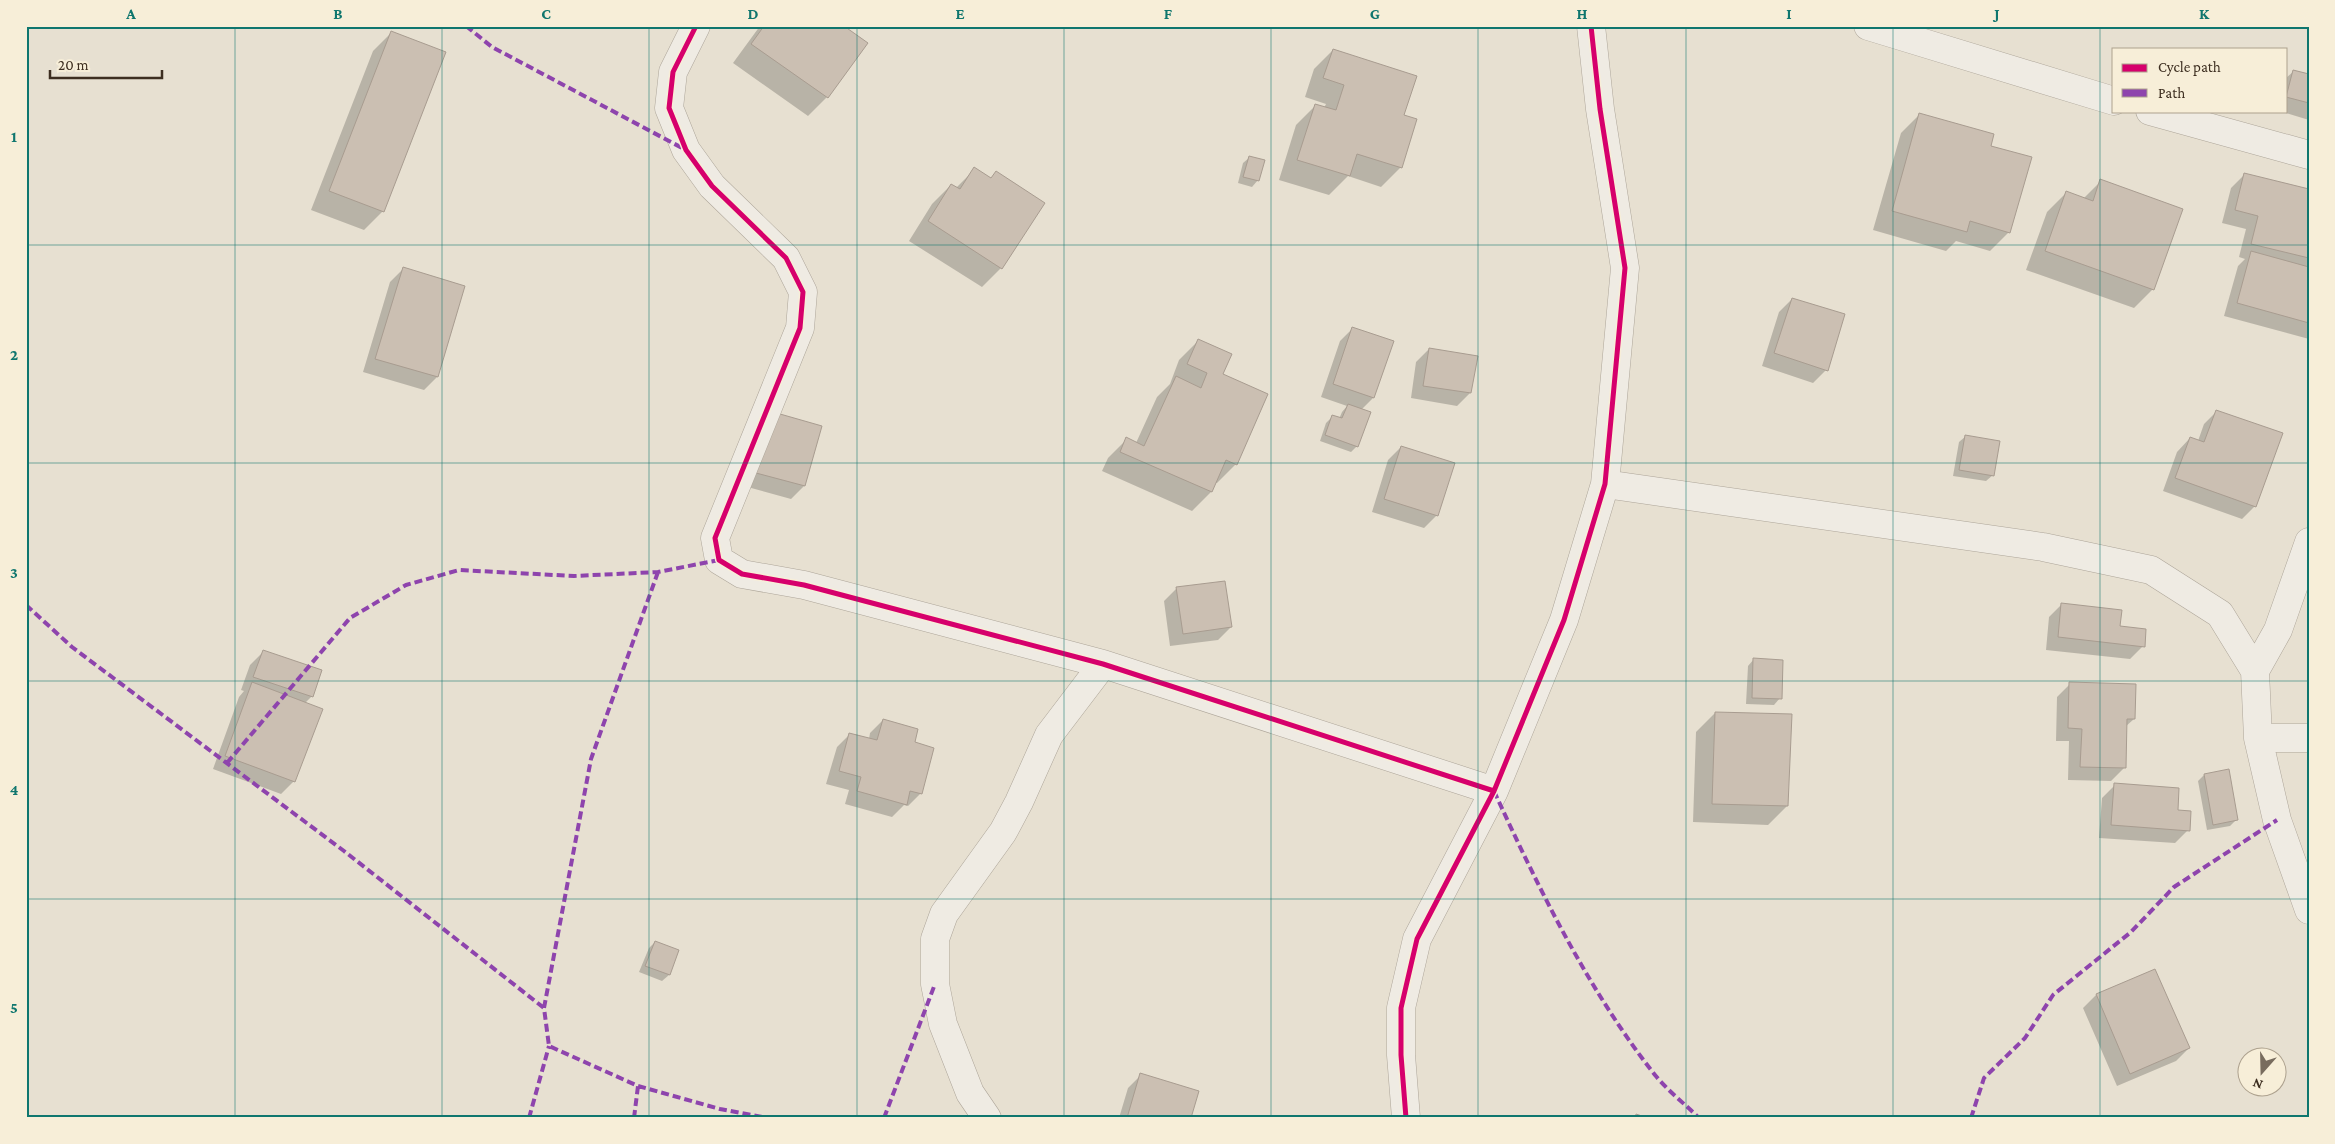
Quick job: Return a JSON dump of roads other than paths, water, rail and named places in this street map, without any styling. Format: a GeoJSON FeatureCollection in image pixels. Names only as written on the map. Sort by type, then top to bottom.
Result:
{"type":"FeatureCollection","features":[{"type":"Feature","properties":{"kind":"street"},"geometry":{"type":"LineString","coordinates":[[696,26],[673,72],[669,108],[686,150],[712,186],[786,258],[802,292],[800,328],[715,538],[720,560],[742,574],[804,585],[1103,664],[1494,791]]}},
{"type":"Feature","properties":{"kind":"street"},"geometry":{"type":"LineString","coordinates":[[1406,1118],[1401,1055],[1400,1008],[1417,939],[1494,791],[1564,620],[1605,484],[1625,268],[1600,109],[1591,26]]}},
{"type":"Feature","properties":{"kind":"street"},"geometry":{"type":"LineString","coordinates":[[1868,26],[2112,100]]}},
{"type":"Feature","properties":{"kind":"street"},"geometry":{"type":"LineString","coordinates":[[2154,112],[2309,155]]}},
{"type":"Feature","properties":{"kind":"street"},"geometry":{"type":"LineString","coordinates":[[1605,484],[2043,547],[2151,570],[2220,614],[2255,671],[2258,738],[2277,820],[2309,910]]}},
{"type":"Feature","properties":{"kind":"street"},"geometry":{"type":"LineString","coordinates":[[2255,671],[2278,630],[2309,542]]}},
{"type":"Feature","properties":{"kind":"street"},"geometry":{"type":"LineString","coordinates":[[987,1118],[970,1093],[943,1024],[935,984],[935,939],[944,914],[1003,832],[1019,802],[1049,735],[1103,664]]}},
{"type":"Feature","properties":{"kind":"street"},"geometry":{"type":"LineString","coordinates":[[2258,738],[2309,738]]}}]}
